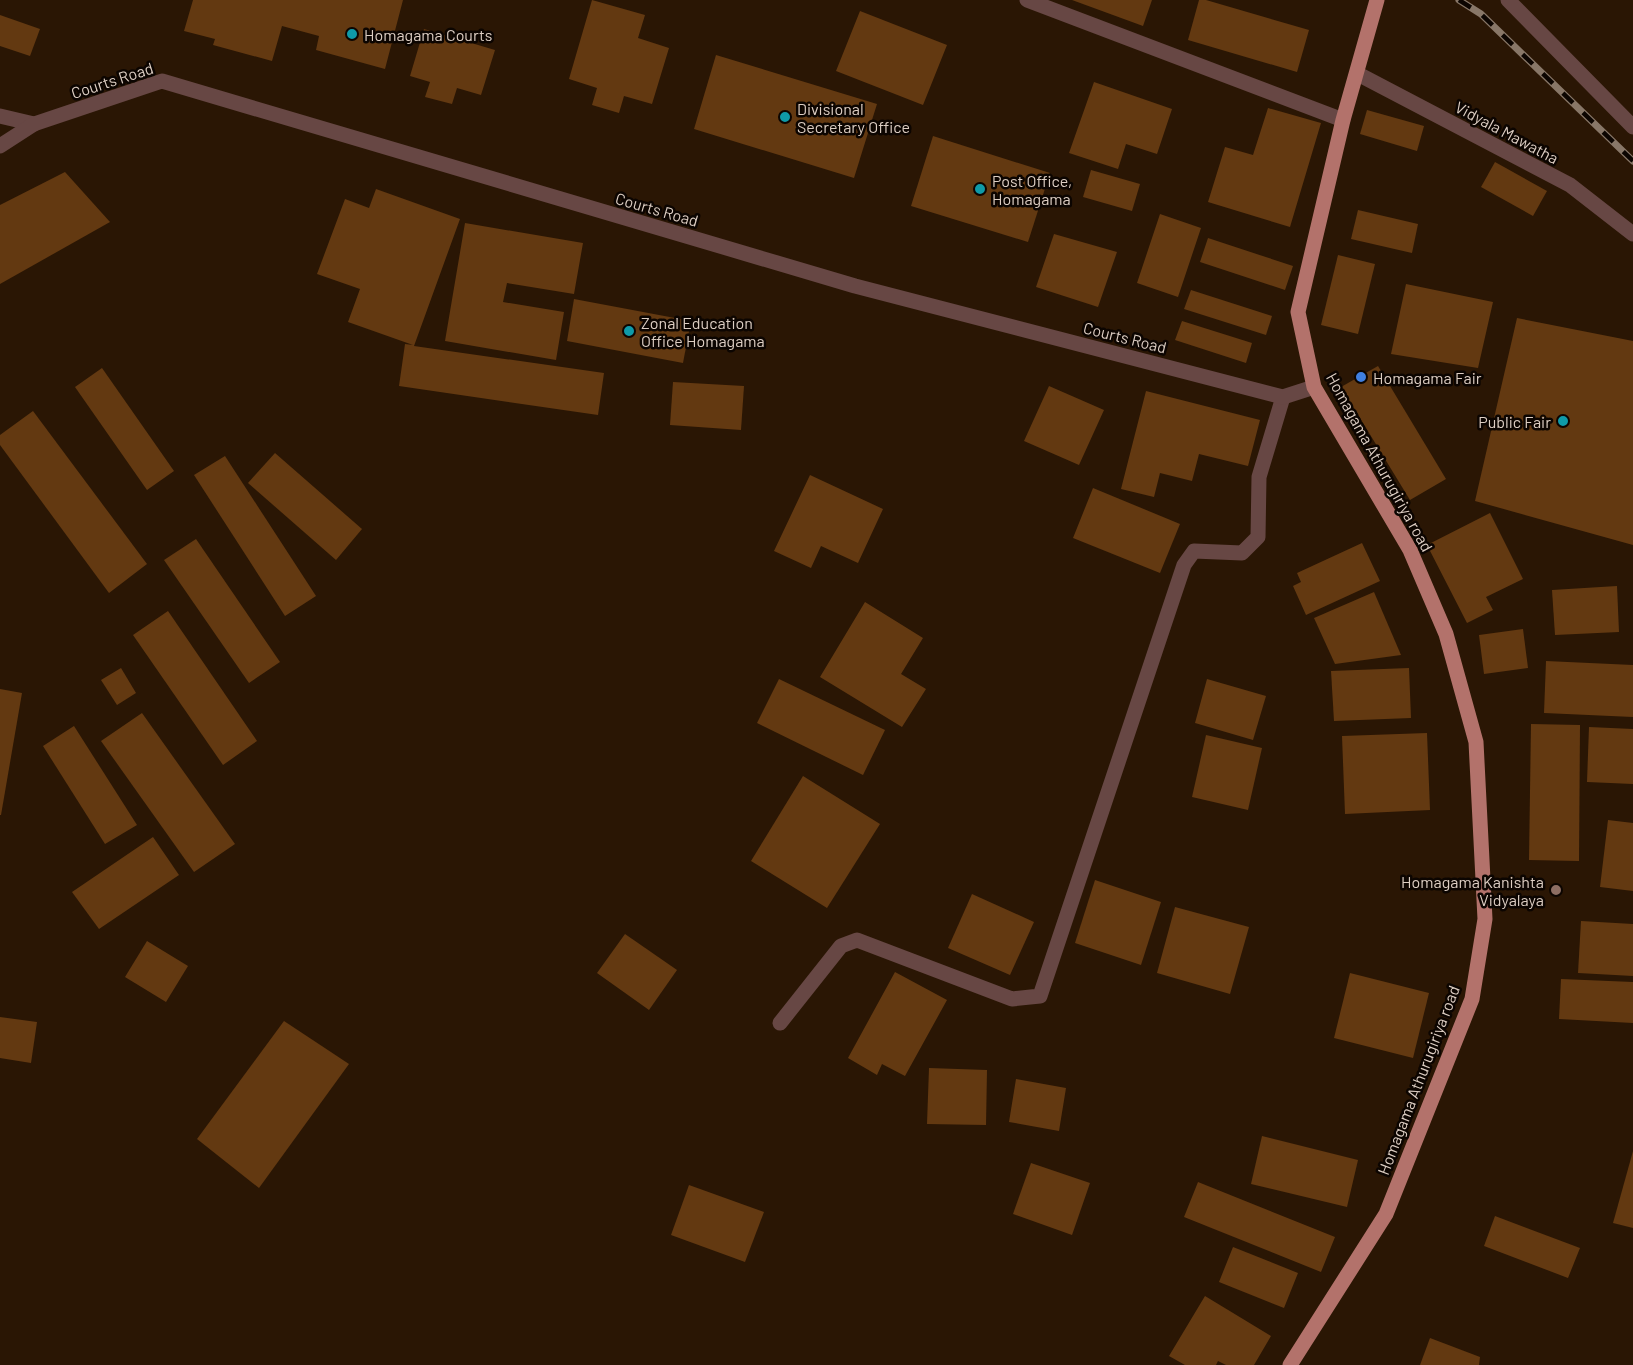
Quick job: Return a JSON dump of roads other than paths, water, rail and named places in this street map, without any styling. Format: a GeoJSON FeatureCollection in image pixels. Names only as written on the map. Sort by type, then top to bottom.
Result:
{"type":"FeatureCollection","features":[{"type":"Feature","properties":{"kind":"main road","name":"Homagama Athurugiriya road"},"geometry":{"type":"LineString","coordinates":[[1290,1365],[1386,1214],[1472,999],[1485,919],[1476,742],[1446,634],[1410,550],[1314,387],[1298,312],[1343,120],[1358,74],[1377,0]]}},
{"type":"Feature","properties":{"kind":"street"},"geometry":{"type":"LineString","coordinates":[[1028,0],[1343,120]]}},
{"type":"Feature","properties":{"kind":"street"},"geometry":{"type":"LineString","coordinates":[[1508,0],[1633,127]]}},
{"type":"Feature","properties":{"kind":"street","name":"Vidyala Mawatha"},"geometry":{"type":"LineString","coordinates":[[1358,74],[1570,185],[1633,234]]}},
{"type":"Feature","properties":{"kind":"street","name":"Courts Road"},"geometry":{"type":"LineString","coordinates":[[0,146],[34,124],[162,81],[855,286],[1283,397]]}},
{"type":"Feature","properties":{"kind":"street"},"geometry":{"type":"LineString","coordinates":[[0,116],[34,124]]}},
{"type":"Feature","properties":{"kind":"street"},"geometry":{"type":"LineString","coordinates":[[780,1023],[841,946],[857,940],[1012,999],[1040,996],[1184,565],[1194,550],[1242,553],[1258,537],[1259,477],[1283,397],[1314,387]]}},
{"type":"Feature","properties":{"kind":"railway"},"geometry":{"type":"LineString","coordinates":[[1459,0],[1481,14],[1633,161]]}},
{"type":"Feature","properties":{"kind":"place","name":"Homagama Courts"},"geometry":{"type":"Point","coordinates":[352,34]}},
{"type":"Feature","properties":{"kind":"place","name":"Divisional Secretary Office"},"geometry":{"type":"Point","coordinates":[785,117]}},
{"type":"Feature","properties":{"kind":"place","name":"Post Office, Homagama"},"geometry":{"type":"Point","coordinates":[980,189]}},
{"type":"Feature","properties":{"kind":"place","name":"Zonal Education Office Homagama"},"geometry":{"type":"Point","coordinates":[629,331]}},
{"type":"Feature","properties":{"kind":"place","name":"Homagama Fair"},"geometry":{"type":"Point","coordinates":[1361,377]}},
{"type":"Feature","properties":{"kind":"place","name":"Public Fair"},"geometry":{"type":"Point","coordinates":[1563,421]}},
{"type":"Feature","properties":{"kind":"place","name":"Homagama Kanishta Vidyalaya"},"geometry":{"type":"Point","coordinates":[1556,890]}}]}
